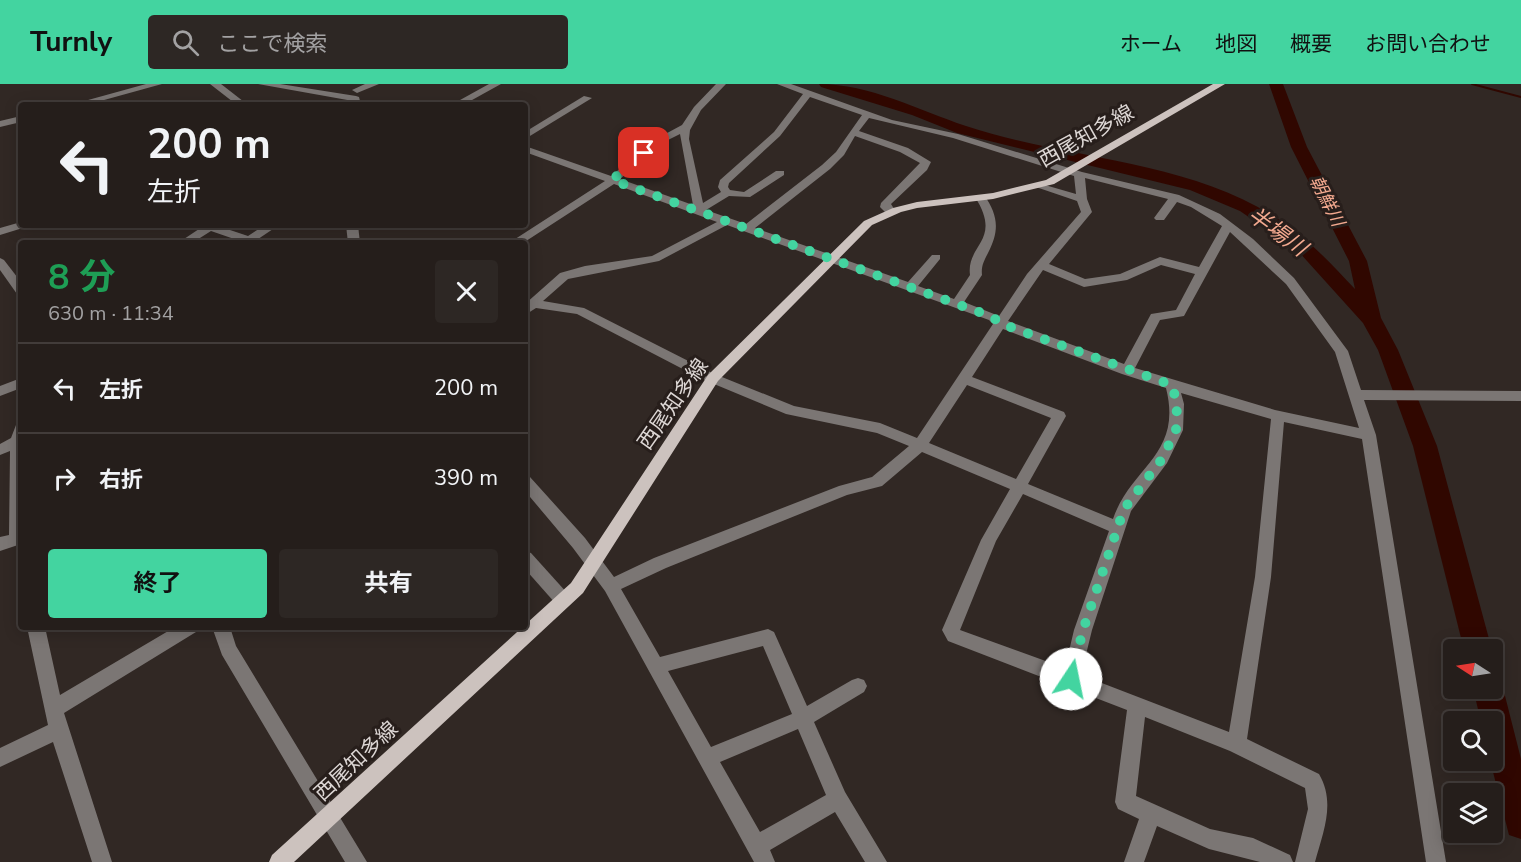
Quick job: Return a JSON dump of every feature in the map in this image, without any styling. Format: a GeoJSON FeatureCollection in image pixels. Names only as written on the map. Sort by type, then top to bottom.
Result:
{"type":"FeatureCollection","features":[{"type":"Feature","properties":{"kind":"main road","name":"西尾知多線"},"geometry":{"type":"LineString","coordinates":[[279,862],[562,599],[577,588],[713,378],[868,223],[891,212],[917,205],[980,197],[1038,186],[1077,170],[1106,150],[1220,84]]}},
{"type":"Feature","properties":{"kind":"street"},"geometry":{"type":"LineString","coordinates":[[106,84],[116,102]]}},
{"type":"Feature","properties":{"kind":"street"},"geometry":{"type":"LineString","coordinates":[[86,102],[157,84]]}},
{"type":"Feature","properties":{"kind":"street"},"geometry":{"type":"LineString","coordinates":[[215,84],[239,102]]}},
{"type":"Feature","properties":{"kind":"street"},"geometry":{"type":"LineString","coordinates":[[263,84],[356,96],[371,102]]}},
{"type":"Feature","properties":{"kind":"street"},"geometry":{"type":"LineString","coordinates":[[356,96],[374,84]]}},
{"type":"Feature","properties":{"kind":"street"},"geometry":{"type":"LineString","coordinates":[[462,102],[496,84]]}},
{"type":"Feature","properties":{"kind":"street"},"geometry":{"type":"LineString","coordinates":[[699,210],[684,138],[685,127],[693,114],[721,84]]}},
{"type":"Feature","properties":{"kind":"street"},"geometry":{"type":"LineString","coordinates":[[782,84],[867,115],[955,136],[1174,197],[1206,210],[1228,224],[1270,261],[1306,300],[1341,351],[1361,395],[1436,862]]}},
{"type":"Feature","properties":{"kind":"street"},"geometry":{"type":"LineString","coordinates":[[727,193],[723,188],[724,182],[777,134],[807,95]]}},
{"type":"Feature","properties":{"kind":"street"},"geometry":{"type":"LineString","coordinates":[[528,134],[587,98]]}},
{"type":"Feature","properties":{"kind":"street"},"geometry":{"type":"LineString","coordinates":[[747,229],[826,167],[840,153],[867,115]]}},
{"type":"Feature","properties":{"kind":"street"},"geometry":{"type":"LineString","coordinates":[[0,124],[18,119]]}},
{"type":"Feature","properties":{"kind":"street"},"geometry":{"type":"LineString","coordinates":[[520,240],[612,180],[659,141],[685,127]]}},
{"type":"Feature","properties":{"kind":"street"},"geometry":{"type":"LineString","coordinates":[[853,132],[904,150],[926,162],[924,168],[886,203],[885,207],[891,212]]}},
{"type":"Feature","properties":{"kind":"street"},"geometry":{"type":"LineString","coordinates":[[528,150],[993,317],[999,323],[1127,371],[1278,415],[1328,428],[1369,435]]}},
{"type":"Feature","properties":{"kind":"street"},"geometry":{"type":"LineString","coordinates":[[611,586],[660,563],[844,490],[876,482],[920,445],[965,379],[999,323],[1042,265],[1087,212],[1082,199],[1077,170]]}},
{"type":"Feature","properties":{"kind":"street"},"geometry":{"type":"LineString","coordinates":[[699,210],[727,193],[746,195],[780,172]]}},
{"type":"Feature","properties":{"kind":"street"},"geometry":{"type":"LineString","coordinates":[[1038,186],[1082,199]]}},
{"type":"Feature","properties":{"kind":"street"},"geometry":{"type":"LineString","coordinates":[[956,304],[976,275],[976,264],[987,248],[991,219],[980,197]]}},
{"type":"Feature","properties":{"kind":"street"},"geometry":{"type":"LineString","coordinates":[[1160,218],[1174,197]]}},
{"type":"Feature","properties":{"kind":"street"},"geometry":{"type":"LineString","coordinates":[[530,308],[552,284],[564,276],[585,270],[656,259],[726,221]]}},
{"type":"Feature","properties":{"kind":"street"},"geometry":{"type":"LineString","coordinates":[[1127,371],[1155,317],[1180,314],[1228,224]]}},
{"type":"Feature","properties":{"kind":"street"},"geometry":{"type":"LineString","coordinates":[[0,232],[18,226]]}},
{"type":"Feature","properties":{"kind":"street"},"geometry":{"type":"LineString","coordinates":[[189,240],[208,228]]}},
{"type":"Feature","properties":{"kind":"street"},"geometry":{"type":"LineString","coordinates":[[213,228],[244,240]]}},
{"type":"Feature","properties":{"kind":"street"},"geometry":{"type":"LineString","coordinates":[[249,240],[268,228]]}},
{"type":"Feature","properties":{"kind":"street"},"geometry":{"type":"LineString","coordinates":[[910,287],[936,257]]}},
{"type":"Feature","properties":{"kind":"street"},"geometry":{"type":"LineString","coordinates":[[1042,265],[1084,283],[1123,277],[1160,261],[1171,262],[1202,272]]}},
{"type":"Feature","properties":{"kind":"street"},"geometry":{"type":"LineString","coordinates":[[0,262],[18,287]]}},
{"type":"Feature","properties":{"kind":"street"},"geometry":{"type":"LineString","coordinates":[[530,308],[580,311],[713,378],[790,410],[880,428],[1119,528]]}},
{"type":"Feature","properties":{"kind":"street"},"geometry":{"type":"LineString","coordinates":[[965,379],[1059,416],[989,540],[951,630],[954,636],[1237,744],[1304,775],[1318,787],[1320,799],[1305,862]]}},
{"type":"Feature","properties":{"kind":"street"},"geometry":{"type":"LineString","coordinates":[[0,391],[18,384]]}},
{"type":"Feature","properties":{"kind":"street"},"geometry":{"type":"LineString","coordinates":[[1071,679],[1083,630],[1130,500],[1162,459],[1176,430],[1177,404],[1172,385]]}},
{"type":"Feature","properties":{"kind":"street"},"geometry":{"type":"LineString","coordinates":[[1361,395],[1446,394],[1518,399]]}},
{"type":"Feature","properties":{"kind":"street"},"geometry":{"type":"LineString","coordinates":[[1237,744],[1263,577],[1278,415]]}},
{"type":"Feature","properties":{"kind":"street"},"geometry":{"type":"LineString","coordinates":[[0,450],[18,437]]}},
{"type":"Feature","properties":{"kind":"street"},"geometry":{"type":"LineString","coordinates":[[528,485],[611,586],[761,854],[838,799]]}},
{"type":"Feature","properties":{"kind":"street"},"geometry":{"type":"LineString","coordinates":[[0,544],[18,537]]}},
{"type":"Feature","properties":{"kind":"street"},"geometry":{"type":"LineString","coordinates":[[528,561],[562,599]]}},
{"type":"Feature","properties":{"kind":"street"},"geometry":{"type":"LineString","coordinates":[[37,630],[57,730],[102,862]]}},
{"type":"Feature","properties":{"kind":"street"},"geometry":{"type":"LineString","coordinates":[[53,710],[185,630]]}},
{"type":"Feature","properties":{"kind":"street"},"geometry":{"type":"LineString","coordinates":[[221,630],[228,649],[357,862]]}},
{"type":"Feature","properties":{"kind":"street"},"geometry":{"type":"LineString","coordinates":[[657,666],[768,637],[838,799],[877,862]]}},
{"type":"Feature","properties":{"kind":"street"},"geometry":{"type":"LineString","coordinates":[[708,758],[803,718],[858,686]]}},
{"type":"Feature","properties":{"kind":"street"},"geometry":{"type":"LineString","coordinates":[[1137,705],[1125,802],[1209,839],[1253,848],[1283,862]]}},
{"type":"Feature","properties":{"kind":"street"},"geometry":{"type":"LineString","coordinates":[[0,758],[57,730]]}},
{"type":"Feature","properties":{"kind":"street"},"geometry":{"type":"LineString","coordinates":[[1134,862],[1151,814]]}},
{"type":"Feature","properties":{"kind":"waterway","name":"半場川"},"geometry":{"type":"LineString","coordinates":[[826,84],[917,112],[962,130],[1196,186],[1246,207],[1273,223],[1305,247],[1372,320],[1388,350],[1425,446],[1475,639]]}},
{"type":"Feature","properties":{"kind":"waterway","name":"朝鮮川"},"geometry":{"type":"LineString","coordinates":[[1276,84],[1299,147],[1358,261],[1371,317]]}},
{"type":"Feature","properties":{"kind":"waterway"},"geometry":{"type":"LineString","coordinates":[[1472,84],[1521,97]]}},
{"type":"Feature","properties":{"kind":"waterway","name":"半場川"},"geometry":{"type":"LineString","coordinates":[[1491,699],[1521,823]]}},
{"type":"Feature","properties":{"kind":"route"},"geometry":{"type":"LineString","coordinates":[[644,153],[612,180],[993,317],[999,323],[1127,371],[1172,385],[1177,404],[1176,430],[1151,476],[1124,509],[1083,630],[1072,666],[1071,679]]}}]}
